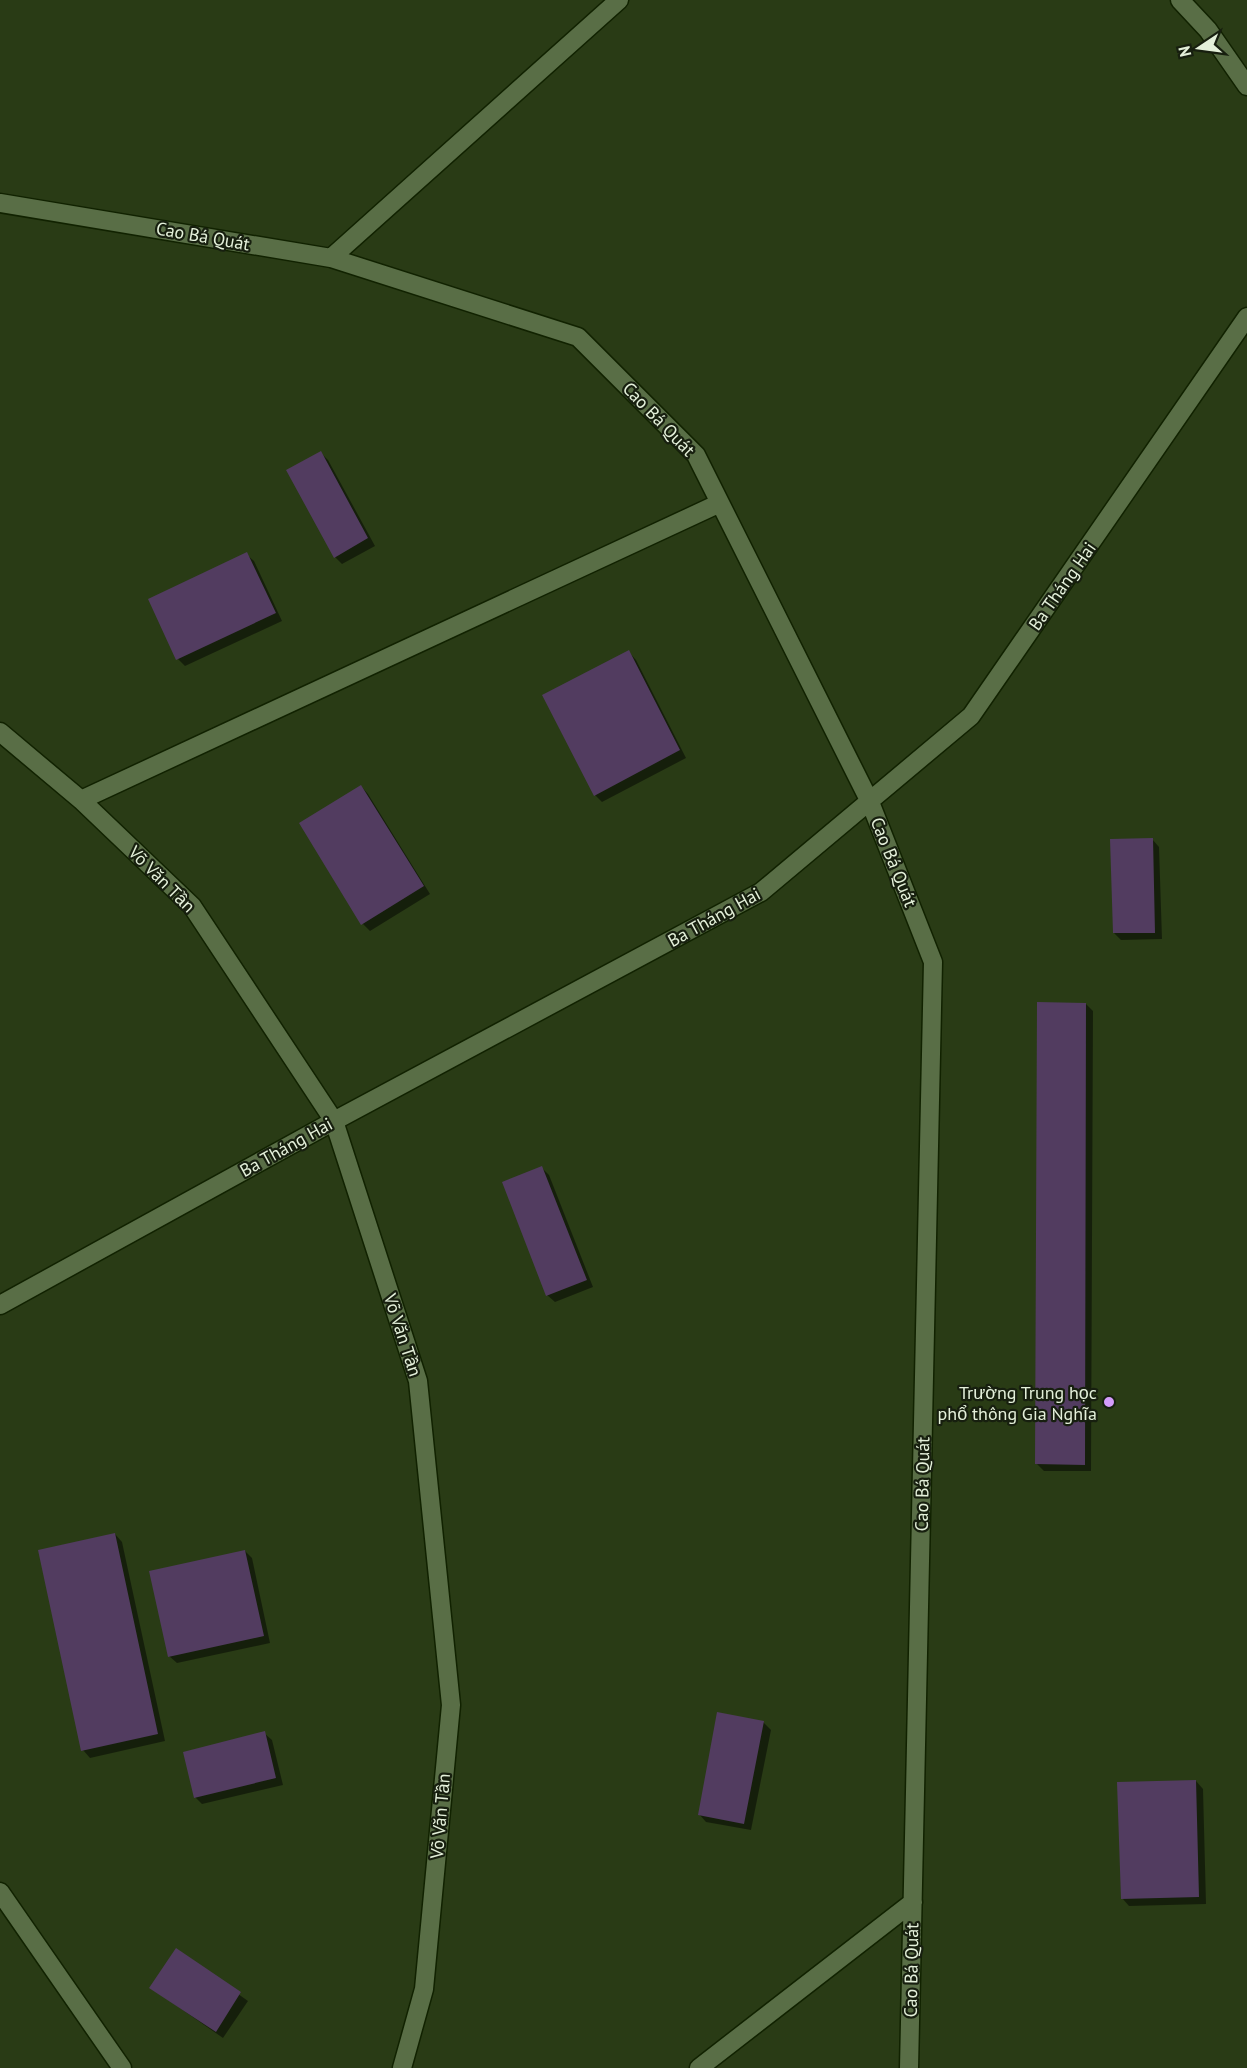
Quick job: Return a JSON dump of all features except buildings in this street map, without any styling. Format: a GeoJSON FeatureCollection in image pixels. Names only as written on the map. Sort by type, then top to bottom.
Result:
{"type":"FeatureCollection","features":[{"type":"Feature","properties":{"kind":"street"},"geometry":{"type":"LineString","coordinates":[[331,258],[619,0]]}},
{"type":"Feature","properties":{"kind":"street"},"geometry":{"type":"LineString","coordinates":[[1180,0],[1208,30],[1247,86]]}},
{"type":"Feature","properties":{"kind":"street","name":"Cao Bá Quát"},"geometry":{"type":"LineString","coordinates":[[0,203],[331,258],[578,337],[696,455],[870,801],[933,962],[909,2068]]}},
{"type":"Feature","properties":{"kind":"street","name":"Ba Tháng Hai"},"geometry":{"type":"LineString","coordinates":[[0,1305],[334,1120],[761,892],[971,716],[1239,339],[1247,317]]}},
{"type":"Feature","properties":{"kind":"street"},"geometry":{"type":"LineString","coordinates":[[81,800],[720,503]]}},
{"type":"Feature","properties":{"kind":"street","name":"Võ Văn Tần"},"geometry":{"type":"LineString","coordinates":[[0,732],[81,800],[192,906],[334,1120],[418,1381],[451,1705],[424,1989],[402,2068]]}},
{"type":"Feature","properties":{"kind":"street"},"geometry":{"type":"LineString","coordinates":[[0,1892],[122,2068]]}},
{"type":"Feature","properties":{"kind":"street"},"geometry":{"type":"LineString","coordinates":[[699,2068],[913,1902]]}},
{"type":"Feature","properties":{"kind":"place","name":"Trường Trung học phổ thông Gia Nghĩa"},"geometry":{"type":"Point","coordinates":[1109,1402]}}]}
